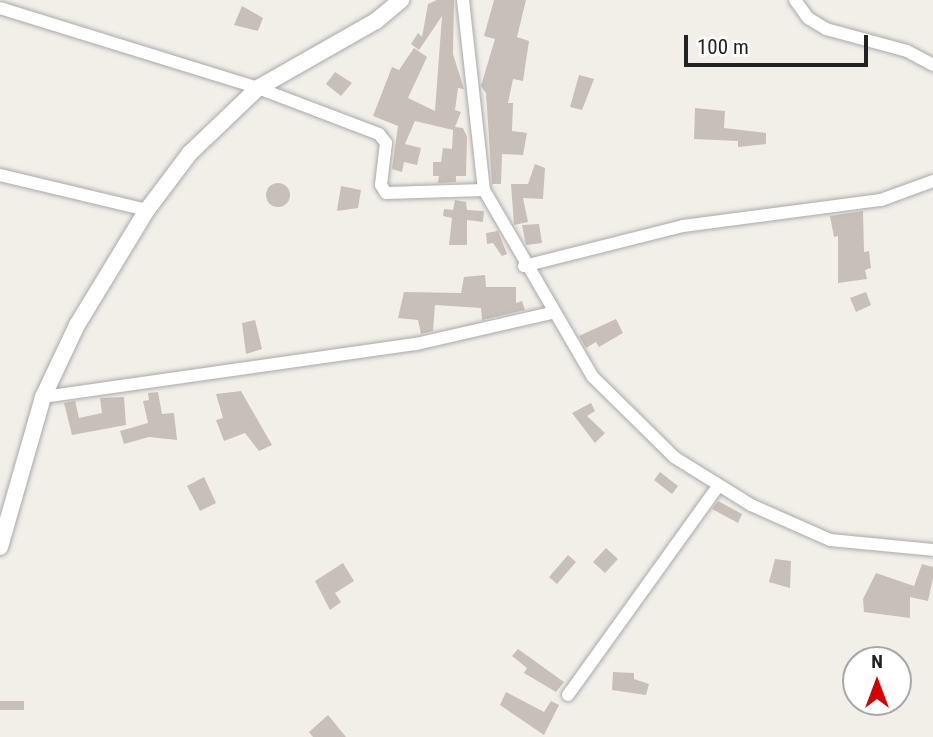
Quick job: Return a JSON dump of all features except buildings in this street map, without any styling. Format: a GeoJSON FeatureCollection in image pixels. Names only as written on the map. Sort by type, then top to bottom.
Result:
{"type":"FeatureCollection","features":[{"type":"Feature","properties":{"kind":"street"},"geometry":{"type":"LineString","coordinates":[[0,547],[2,528],[43,397],[76,325],[147,210],[190,153],[258,88],[401,0]]}},
{"type":"Feature","properties":{"kind":"street"},"geometry":{"type":"LineString","coordinates":[[463,0],[484,190],[551,313],[593,377],[674,457],[718,486],[830,540],[933,550]]}},
{"type":"Feature","properties":{"kind":"street"},"geometry":{"type":"LineString","coordinates":[[795,0],[808,18],[826,29],[907,51],[933,65]]}},
{"type":"Feature","properties":{"kind":"street"},"geometry":{"type":"LineString","coordinates":[[0,8],[258,88],[379,134],[386,143],[381,186],[386,193],[484,190]]}},
{"type":"Feature","properties":{"kind":"street"},"geometry":{"type":"LineString","coordinates":[[0,175],[147,210]]}},
{"type":"Feature","properties":{"kind":"street"},"geometry":{"type":"LineString","coordinates":[[524,266],[683,226],[881,200],[933,181]]}},
{"type":"Feature","properties":{"kind":"street"},"geometry":{"type":"LineString","coordinates":[[43,397],[416,344],[551,313]]}},
{"type":"Feature","properties":{"kind":"street"},"geometry":{"type":"LineString","coordinates":[[568,695],[718,486]]}}]}
